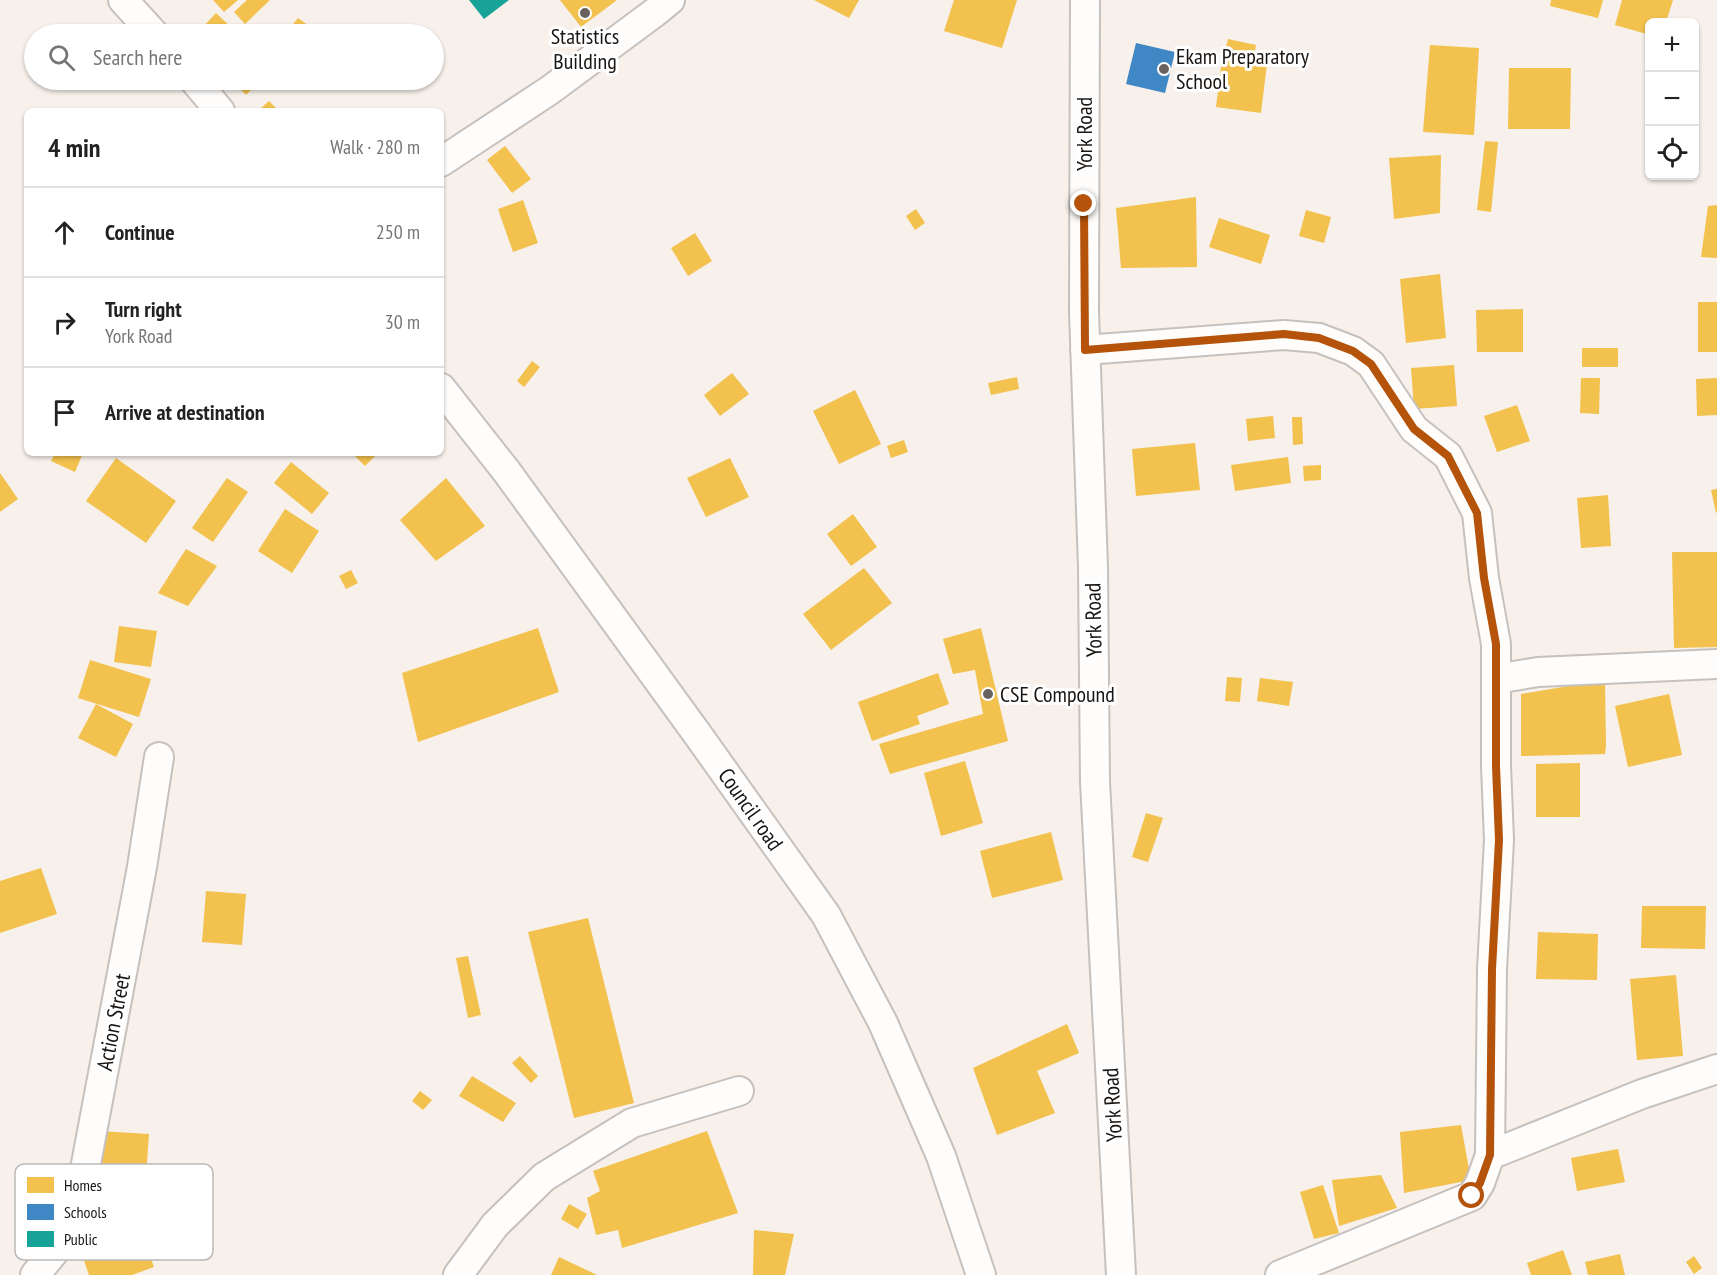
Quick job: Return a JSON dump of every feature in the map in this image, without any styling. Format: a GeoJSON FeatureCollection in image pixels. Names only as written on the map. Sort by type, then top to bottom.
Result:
{"type":"FeatureCollection","features":[{"type":"Feature","properties":{"kind":"street"},"geometry":{"type":"LineString","coordinates":[[123,0],[145,24]]}},
{"type":"Feature","properties":{"kind":"street"},"geometry":{"type":"LineString","coordinates":[[444,160],[550,90],[670,0]]}},
{"type":"Feature","properties":{"kind":"street","name":"York Road"},"geometry":{"type":"LineString","coordinates":[[1085,0],[1084,312],[1093,567],[1095,782],[1121,1275]]}},
{"type":"Feature","properties":{"kind":"street"},"geometry":{"type":"LineString","coordinates":[[202,90],[217,108]]}},
{"type":"Feature","properties":{"kind":"street"},"geometry":{"type":"LineString","coordinates":[[1085,350],[1284,334],[1319,338],[1353,351],[1371,364],[1414,429],[1448,456],[1477,513],[1484,578],[1496,644],[1496,766],[1499,840],[1492,969],[1490,1155],[1480,1183],[1472,1196],[1280,1275]]}},
{"type":"Feature","properties":{"kind":"street","name":"Council road"},"geometry":{"type":"LineString","coordinates":[[444,392],[507,472],[826,915],[883,1023],[941,1156],[981,1275]]}},
{"type":"Feature","properties":{"kind":"street"},"geometry":{"type":"LineString","coordinates":[[1496,680],[1538,672],[1717,664]]}},
{"type":"Feature","properties":{"kind":"street","name":"Action Street"},"geometry":{"type":"LineString","coordinates":[[86,1164],[142,867],[159,757]]}},
{"type":"Feature","properties":{"kind":"street"},"geometry":{"type":"LineString","coordinates":[[1490,1155],[1642,1094],[1717,1069]]}},
{"type":"Feature","properties":{"kind":"street"},"geometry":{"type":"LineString","coordinates":[[458,1275],[495,1225],[544,1177],[632,1124],[739,1091]]}},
{"type":"Feature","properties":{"kind":"street","name":"Action Street"},"geometry":{"type":"LineString","coordinates":[[35,1275],[47,1260]]}},
{"type":"Feature","properties":{"kind":"building: Homes"},"geometry":{"type":"Polygon","coordinates":[[[213,0],[238,0],[224,12],[213,0]]]}},
{"type":"Feature","properties":{"kind":"building: Homes"},"geometry":{"type":"Polygon","coordinates":[[[247,0],[270,0],[245,24],[234,12],[247,0]]]}},
{"type":"Feature","properties":{"kind":"building: Homes","name":"Statistics Building"},"geometry":{"type":"Polygon","coordinates":[[[560,0],[617,0],[581,27],[560,0]]]}},
{"type":"Feature","properties":{"kind":"building: Homes"},"geometry":{"type":"Polygon","coordinates":[[[814,0],[859,0],[849,18],[814,0]]]}},
{"type":"Feature","properties":{"kind":"building: Homes"},"geometry":{"type":"Polygon","coordinates":[[[954,0],[1017,0],[1002,48],[944,31],[954,0]]]}},
{"type":"Feature","properties":{"kind":"building: Homes"},"geometry":{"type":"Polygon","coordinates":[[[1551,0],[1603,0],[1598,18],[1550,6],[1551,0]]]}},
{"type":"Feature","properties":{"kind":"building: Homes"},"geometry":{"type":"Polygon","coordinates":[[[1622,0],[1673,0],[1667,18],[1645,18],[1645,34],[1615,25],[1622,0]]]}},
{"type":"Feature","properties":{"kind":"building: Homes"},"geometry":{"type":"Polygon","coordinates":[[[216,13],[228,24],[206,24],[216,13]]]}},
{"type":"Feature","properties":{"kind":"building: Homes"},"geometry":{"type":"Polygon","coordinates":[[[298,18],[306,24],[293,24],[298,18]]]}},
{"type":"Feature","properties":{"kind":"building: Homes"},"geometry":{"type":"Polygon","coordinates":[[[1228,39],[1256,45],[1253,61],[1224,55],[1228,39]]]}},
{"type":"Feature","properties":{"kind":"building: Homes"},"geometry":{"type":"Polygon","coordinates":[[[1430,45],[1479,48],[1474,135],[1423,132],[1430,45]]]}},
{"type":"Feature","properties":{"kind":"building: Homes"},"geometry":{"type":"Polygon","coordinates":[[[1222,59],[1267,64],[1261,113],[1216,107],[1222,59]]]}},
{"type":"Feature","properties":{"kind":"building: Homes"},"geometry":{"type":"Polygon","coordinates":[[[1509,68],[1571,68],[1570,129],[1508,129],[1509,68]]]}},
{"type":"Feature","properties":{"kind":"building: Homes"},"geometry":{"type":"Polygon","coordinates":[[[241,90],[251,90],[246,95],[241,90]]]}},
{"type":"Feature","properties":{"kind":"building: Homes"},"geometry":{"type":"Polygon","coordinates":[[[269,101],[276,108],[261,108],[269,101]]]}},
{"type":"Feature","properties":{"kind":"building: Homes"},"geometry":{"type":"Polygon","coordinates":[[[1485,141],[1498,142],[1491,212],[1477,210],[1485,141]]]}},
{"type":"Feature","properties":{"kind":"building: Homes"},"geometry":{"type":"Polygon","coordinates":[[[505,146],[531,179],[512,193],[487,160],[505,146]]]}},
{"type":"Feature","properties":{"kind":"building: Homes"},"geometry":{"type":"Polygon","coordinates":[[[1441,155],[1440,213],[1394,219],[1389,158],[1441,155]]]}},
{"type":"Feature","properties":{"kind":"building: Homes"},"geometry":{"type":"Polygon","coordinates":[[[1196,197],[1197,267],[1121,268],[1116,208],[1196,197]]]}},
{"type":"Feature","properties":{"kind":"building: Homes"},"geometry":{"type":"Polygon","coordinates":[[[523,200],[538,243],[513,252],[498,209],[523,200]]]}},
{"type":"Feature","properties":{"kind":"building: Homes"},"geometry":{"type":"Polygon","coordinates":[[[1717,205],[1717,258],[1701,257],[1708,206],[1717,205]]]}},
{"type":"Feature","properties":{"kind":"building: Homes"},"geometry":{"type":"Polygon","coordinates":[[[916,209],[925,223],[915,230],[906,216],[916,209]]]}},
{"type":"Feature","properties":{"kind":"building: Homes"},"geometry":{"type":"Polygon","coordinates":[[[1306,210],[1331,217],[1324,243],[1299,236],[1306,210]]]}},
{"type":"Feature","properties":{"kind":"building: Homes"},"geometry":{"type":"Polygon","coordinates":[[[1219,218],[1270,235],[1261,264],[1209,247],[1219,218]]]}},
{"type":"Feature","properties":{"kind":"building: Homes"},"geometry":{"type":"Polygon","coordinates":[[[695,233],[712,261],[688,276],[671,248],[695,233]]]}},
{"type":"Feature","properties":{"kind":"building: Homes"},"geometry":{"type":"Polygon","coordinates":[[[1440,274],[1446,338],[1406,343],[1400,279],[1440,274]]]}},
{"type":"Feature","properties":{"kind":"building: Homes"},"geometry":{"type":"Polygon","coordinates":[[[1698,302],[1717,302],[1717,352],[1698,352],[1698,302]]]}},
{"type":"Feature","properties":{"kind":"building: Homes"},"geometry":{"type":"Polygon","coordinates":[[[1523,309],[1523,352],[1477,352],[1476,310],[1523,309]]]}},
{"type":"Feature","properties":{"kind":"building: Homes"},"geometry":{"type":"Polygon","coordinates":[[[1582,348],[1618,348],[1618,367],[1582,367],[1582,348]]]}},
{"type":"Feature","properties":{"kind":"building: Homes"},"geometry":{"type":"Polygon","coordinates":[[[532,361],[540,367],[524,387],[517,381],[532,361]]]}},
{"type":"Feature","properties":{"kind":"building: Homes"},"geometry":{"type":"Polygon","coordinates":[[[1454,365],[1457,406],[1414,409],[1411,368],[1454,365]]]}},
{"type":"Feature","properties":{"kind":"building: Homes"},"geometry":{"type":"Polygon","coordinates":[[[732,373],[749,394],[720,416],[704,395],[732,373]]]}},
{"type":"Feature","properties":{"kind":"building: Homes"},"geometry":{"type":"Polygon","coordinates":[[[1017,377],[1019,389],[991,395],[988,383],[1017,377]]]}},
{"type":"Feature","properties":{"kind":"building: Homes"},"geometry":{"type":"Polygon","coordinates":[[[1581,378],[1600,378],[1599,414],[1580,413],[1581,378]]]}},
{"type":"Feature","properties":{"kind":"building: Homes"},"geometry":{"type":"Polygon","coordinates":[[[1717,378],[1717,415],[1697,416],[1696,379],[1717,378]]]}},
{"type":"Feature","properties":{"kind":"building: Homes"},"geometry":{"type":"Polygon","coordinates":[[[855,390],[881,444],[839,464],[813,411],[855,390]]]}},
{"type":"Feature","properties":{"kind":"building: Homes"},"geometry":{"type":"Polygon","coordinates":[[[1517,405],[1530,441],[1497,452],[1484,416],[1517,405]]]}},
{"type":"Feature","properties":{"kind":"building: Homes"},"geometry":{"type":"Polygon","coordinates":[[[1273,416],[1275,438],[1248,441],[1246,419],[1273,416]]]}},
{"type":"Feature","properties":{"kind":"building: Homes"},"geometry":{"type":"Polygon","coordinates":[[[1292,417],[1302,417],[1303,444],[1293,445],[1292,417]]]}},
{"type":"Feature","properties":{"kind":"building: Homes"},"geometry":{"type":"Polygon","coordinates":[[[904,440],[908,452],[891,458],[887,446],[904,440]]]}},
{"type":"Feature","properties":{"kind":"building: Homes"},"geometry":{"type":"Polygon","coordinates":[[[1195,443],[1200,490],[1136,496],[1132,449],[1195,443]]]}},
{"type":"Feature","properties":{"kind":"building: Homes"},"geometry":{"type":"Polygon","coordinates":[[[54,456],[82,456],[75,472],[51,461],[54,456]]]}},
{"type":"Feature","properties":{"kind":"building: Homes"},"geometry":{"type":"Polygon","coordinates":[[[355,456],[375,456],[365,466],[355,456]]]}},
{"type":"Feature","properties":{"kind":"building: Homes"},"geometry":{"type":"Polygon","coordinates":[[[1288,457],[1291,483],[1235,491],[1231,465],[1288,457]]]}},
{"type":"Feature","properties":{"kind":"building: Homes"},"geometry":{"type":"Polygon","coordinates":[[[116,458],[176,501],[146,543],[86,501],[116,458]]]}},
{"type":"Feature","properties":{"kind":"building: Homes"},"geometry":{"type":"Polygon","coordinates":[[[730,458],[749,497],[706,517],[687,478],[730,458]]]}},
{"type":"Feature","properties":{"kind":"building: Homes"},"geometry":{"type":"Polygon","coordinates":[[[291,462],[329,493],[312,514],[274,483],[291,462]]]}},
{"type":"Feature","properties":{"kind":"building: Homes"},"geometry":{"type":"Polygon","coordinates":[[[1321,465],[1321,480],[1304,481],[1303,466],[1321,465]]]}},
{"type":"Feature","properties":{"kind":"building: Homes"},"geometry":{"type":"Polygon","coordinates":[[[0,473],[18,499],[0,512],[0,473]]]}},
{"type":"Feature","properties":{"kind":"building: Homes"},"geometry":{"type":"Polygon","coordinates":[[[227,478],[248,492],[213,542],[192,528],[227,478]]]}},
{"type":"Feature","properties":{"kind":"building: Homes"},"geometry":{"type":"Polygon","coordinates":[[[446,478],[485,526],[436,561],[400,520],[446,478]]]}},
{"type":"Feature","properties":{"kind":"building: Homes"},"geometry":{"type":"Polygon","coordinates":[[[1717,489],[1717,512],[1716,513],[1711,490],[1717,489]]]}},
{"type":"Feature","properties":{"kind":"building: Homes"},"geometry":{"type":"Polygon","coordinates":[[[1608,495],[1611,546],[1581,548],[1577,498],[1608,495]]]}},
{"type":"Feature","properties":{"kind":"building: Homes"},"geometry":{"type":"Polygon","coordinates":[[[285,509],[319,531],[292,573],[258,551],[285,509]]]}},
{"type":"Feature","properties":{"kind":"building: Homes"},"geometry":{"type":"Polygon","coordinates":[[[853,514],[877,547],[851,566],[827,534],[853,514]]]}},
{"type":"Feature","properties":{"kind":"building: Homes"},"geometry":{"type":"Polygon","coordinates":[[[186,549],[217,566],[188,606],[158,593],[186,549]]]}},
{"type":"Feature","properties":{"kind":"building: Homes"},"geometry":{"type":"Polygon","coordinates":[[[1672,552],[1717,552],[1717,647],[1674,648],[1672,552]]]}},
{"type":"Feature","properties":{"kind":"building: Homes"},"geometry":{"type":"Polygon","coordinates":[[[864,568],[892,603],[831,650],[803,614],[864,568]]]}},
{"type":"Feature","properties":{"kind":"building: Homes"},"geometry":{"type":"Polygon","coordinates":[[[351,570],[358,583],[346,589],[339,576],[351,570]]]}},
{"type":"Feature","properties":{"kind":"building: Homes"},"geometry":{"type":"Polygon","coordinates":[[[119,626],[157,631],[151,667],[114,662],[119,626]]]}},
{"type":"Feature","properties":{"kind":"building: Homes"},"geometry":{"type":"Polygon","coordinates":[[[538,628],[559,692],[418,742],[402,673],[538,628]]]}},
{"type":"Feature","properties":{"kind":"building: Homes","name":"CSE Compound"},"geometry":{"type":"Polygon","coordinates":[[[981,628],[1008,741],[890,774],[879,744],[983,714],[975,670],[953,674],[943,639],[981,628]]]}},
{"type":"Feature","properties":{"kind":"building: Homes"},"geometry":{"type":"Polygon","coordinates":[[[90,660],[151,679],[139,717],[78,698],[90,660]]]}},
{"type":"Feature","properties":{"kind":"building: Homes"},"geometry":{"type":"Polygon","coordinates":[[[938,673],[949,704],[917,716],[920,724],[872,741],[858,702],[938,673]]]}},
{"type":"Feature","properties":{"kind":"building: Homes"},"geometry":{"type":"Polygon","coordinates":[[[1227,677],[1242,678],[1240,702],[1225,701],[1227,677]]]}},
{"type":"Feature","properties":{"kind":"building: Homes"},"geometry":{"type":"Polygon","coordinates":[[[1260,678],[1293,682],[1289,706],[1257,701],[1260,678]]]}},
{"type":"Feature","properties":{"kind":"building: Homes"},"geometry":{"type":"Polygon","coordinates":[[[1605,680],[1605,754],[1521,756],[1521,694],[1605,680]]]}},
{"type":"Feature","properties":{"kind":"building: Homes"},"geometry":{"type":"Polygon","coordinates":[[[1669,694],[1682,755],[1628,767],[1615,706],[1669,694]]]}},
{"type":"Feature","properties":{"kind":"building: Homes"},"geometry":{"type":"Polygon","coordinates":[[[96,704],[133,724],[116,757],[78,738],[96,704]]]}},
{"type":"Feature","properties":{"kind":"building: Homes"},"geometry":{"type":"Polygon","coordinates":[[[965,761],[983,823],[941,836],[924,773],[965,761]]]}},
{"type":"Feature","properties":{"kind":"building: Homes"},"geometry":{"type":"Polygon","coordinates":[[[1580,763],[1580,817],[1536,817],[1536,764],[1580,763]]]}},
{"type":"Feature","properties":{"kind":"building: Homes"},"geometry":{"type":"Polygon","coordinates":[[[1146,813],[1163,818],[1148,862],[1132,857],[1146,813]]]}},
{"type":"Feature","properties":{"kind":"building: Homes"},"geometry":{"type":"Polygon","coordinates":[[[1051,832],[1063,880],[992,898],[980,851],[1051,832]]]}},
{"type":"Feature","properties":{"kind":"building: Homes"},"geometry":{"type":"Polygon","coordinates":[[[41,868],[57,914],[0,933],[0,881],[41,868]]]}},
{"type":"Feature","properties":{"kind":"building: Homes"},"geometry":{"type":"Polygon","coordinates":[[[206,891],[246,894],[242,945],[202,942],[206,891]]]}},
{"type":"Feature","properties":{"kind":"building: Homes"},"geometry":{"type":"Polygon","coordinates":[[[1642,906],[1706,906],[1705,949],[1641,948],[1642,906]]]}},
{"type":"Feature","properties":{"kind":"building: Homes"},"geometry":{"type":"Polygon","coordinates":[[[588,918],[634,1103],[574,1118],[528,932],[588,918]]]}},
{"type":"Feature","properties":{"kind":"building: Homes"},"geometry":{"type":"Polygon","coordinates":[[[1538,932],[1598,934],[1597,980],[1536,979],[1538,932]]]}},
{"type":"Feature","properties":{"kind":"building: Homes"},"geometry":{"type":"Polygon","coordinates":[[[468,956],[481,1015],[468,1018],[456,958],[468,956]]]}},
{"type":"Feature","properties":{"kind":"building: Homes"},"geometry":{"type":"Polygon","coordinates":[[[1676,975],[1683,1056],[1637,1060],[1630,979],[1676,975]]]}},
{"type":"Feature","properties":{"kind":"building: Homes"},"geometry":{"type":"Polygon","coordinates":[[[1067,1024],[1079,1053],[1037,1071],[1055,1113],[997,1135],[973,1068],[1067,1024]]]}},
{"type":"Feature","properties":{"kind":"building: Homes"},"geometry":{"type":"Polygon","coordinates":[[[520,1056],[538,1076],[531,1083],[512,1063],[520,1056]]]}},
{"type":"Feature","properties":{"kind":"building: Homes"},"geometry":{"type":"Polygon","coordinates":[[[472,1076],[516,1103],[503,1122],[459,1096],[472,1076]]]}},
{"type":"Feature","properties":{"kind":"building: Homes"},"geometry":{"type":"Polygon","coordinates":[[[420,1091],[432,1100],[423,1110],[412,1101],[420,1091]]]}},
{"type":"Feature","properties":{"kind":"building: Homes"},"geometry":{"type":"Polygon","coordinates":[[[1461,1125],[1471,1180],[1404,1193],[1400,1132],[1461,1125]]]}},
{"type":"Feature","properties":{"kind":"building: Homes"},"geometry":{"type":"Polygon","coordinates":[[[99,1131],[149,1134],[147,1164],[97,1164],[99,1131]]]}},
{"type":"Feature","properties":{"kind":"building: Homes"},"geometry":{"type":"Polygon","coordinates":[[[707,1131],[738,1213],[622,1248],[618,1230],[596,1235],[587,1198],[600,1191],[593,1171],[707,1131]]]}},
{"type":"Feature","properties":{"kind":"building: Homes"},"geometry":{"type":"Polygon","coordinates":[[[1618,1149],[1625,1182],[1577,1191],[1571,1158],[1618,1149]]]}},
{"type":"Feature","properties":{"kind":"building: Homes"},"geometry":{"type":"Polygon","coordinates":[[[1381,1175],[1397,1208],[1339,1226],[1332,1180],[1381,1175]]]}},
{"type":"Feature","properties":{"kind":"building: Homes"},"geometry":{"type":"Polygon","coordinates":[[[1323,1185],[1339,1233],[1314,1239],[1300,1192],[1323,1185]]]}},
{"type":"Feature","properties":{"kind":"building: Homes"},"geometry":{"type":"Polygon","coordinates":[[[569,1204],[587,1214],[578,1229],[561,1219],[569,1204]]]}},
{"type":"Feature","properties":{"kind":"building: Homes"},"geometry":{"type":"Polygon","coordinates":[[[754,1230],[794,1234],[785,1275],[753,1275],[754,1230]]]}},
{"type":"Feature","properties":{"kind":"building: Homes"},"geometry":{"type":"Polygon","coordinates":[[[1563,1250],[1572,1275],[1531,1275],[1527,1263],[1563,1250]]]}},
{"type":"Feature","properties":{"kind":"building: Homes"},"geometry":{"type":"Polygon","coordinates":[[[1620,1254],[1625,1275],[1588,1275],[1585,1262],[1620,1254]]]}},
{"type":"Feature","properties":{"kind":"building: Homes"},"geometry":{"type":"Polygon","coordinates":[[[1694,1256],[1702,1268],[1694,1274],[1686,1262],[1694,1256]]]}},
{"type":"Feature","properties":{"kind":"building: Homes"},"geometry":{"type":"Polygon","coordinates":[[[559,1257],[597,1275],[551,1275],[559,1257]]]}},
{"type":"Feature","properties":{"kind":"building: Homes"},"geometry":{"type":"Polygon","coordinates":[[[84,1260],[151,1260],[154,1267],[132,1275],[89,1275],[84,1260]]]}},
{"type":"Feature","properties":{"kind":"building: Schools"},"geometry":{"type":"Polygon","coordinates":[[[1136,43],[1175,52],[1165,93],[1126,84],[1136,43]]]}},
{"type":"Feature","properties":{"kind":"building: Public"},"geometry":{"type":"Polygon","coordinates":[[[469,0],[509,0],[484,19],[469,0]]]}},
{"type":"Feature","properties":{"kind":"place","name":"Statistics Building"},"geometry":{"type":"Point","coordinates":[585,13]}},
{"type":"Feature","properties":{"kind":"place","name":"Ekam Preparatory School"},"geometry":{"type":"Point","coordinates":[1164,69]}},
{"type":"Feature","properties":{"kind":"place","name":"CSE Compound"},"geometry":{"type":"Point","coordinates":[988,694]}},
{"type":"Feature","properties":{"kind":"route"},"geometry":{"type":"LineString","coordinates":[[1084,204],[1085,350],[1284,334],[1319,338],[1353,351],[1371,364],[1414,429],[1448,456],[1477,513],[1484,578],[1496,644],[1496,766],[1499,840],[1492,969],[1490,1155],[1480,1183],[1472,1196]]}}]}
